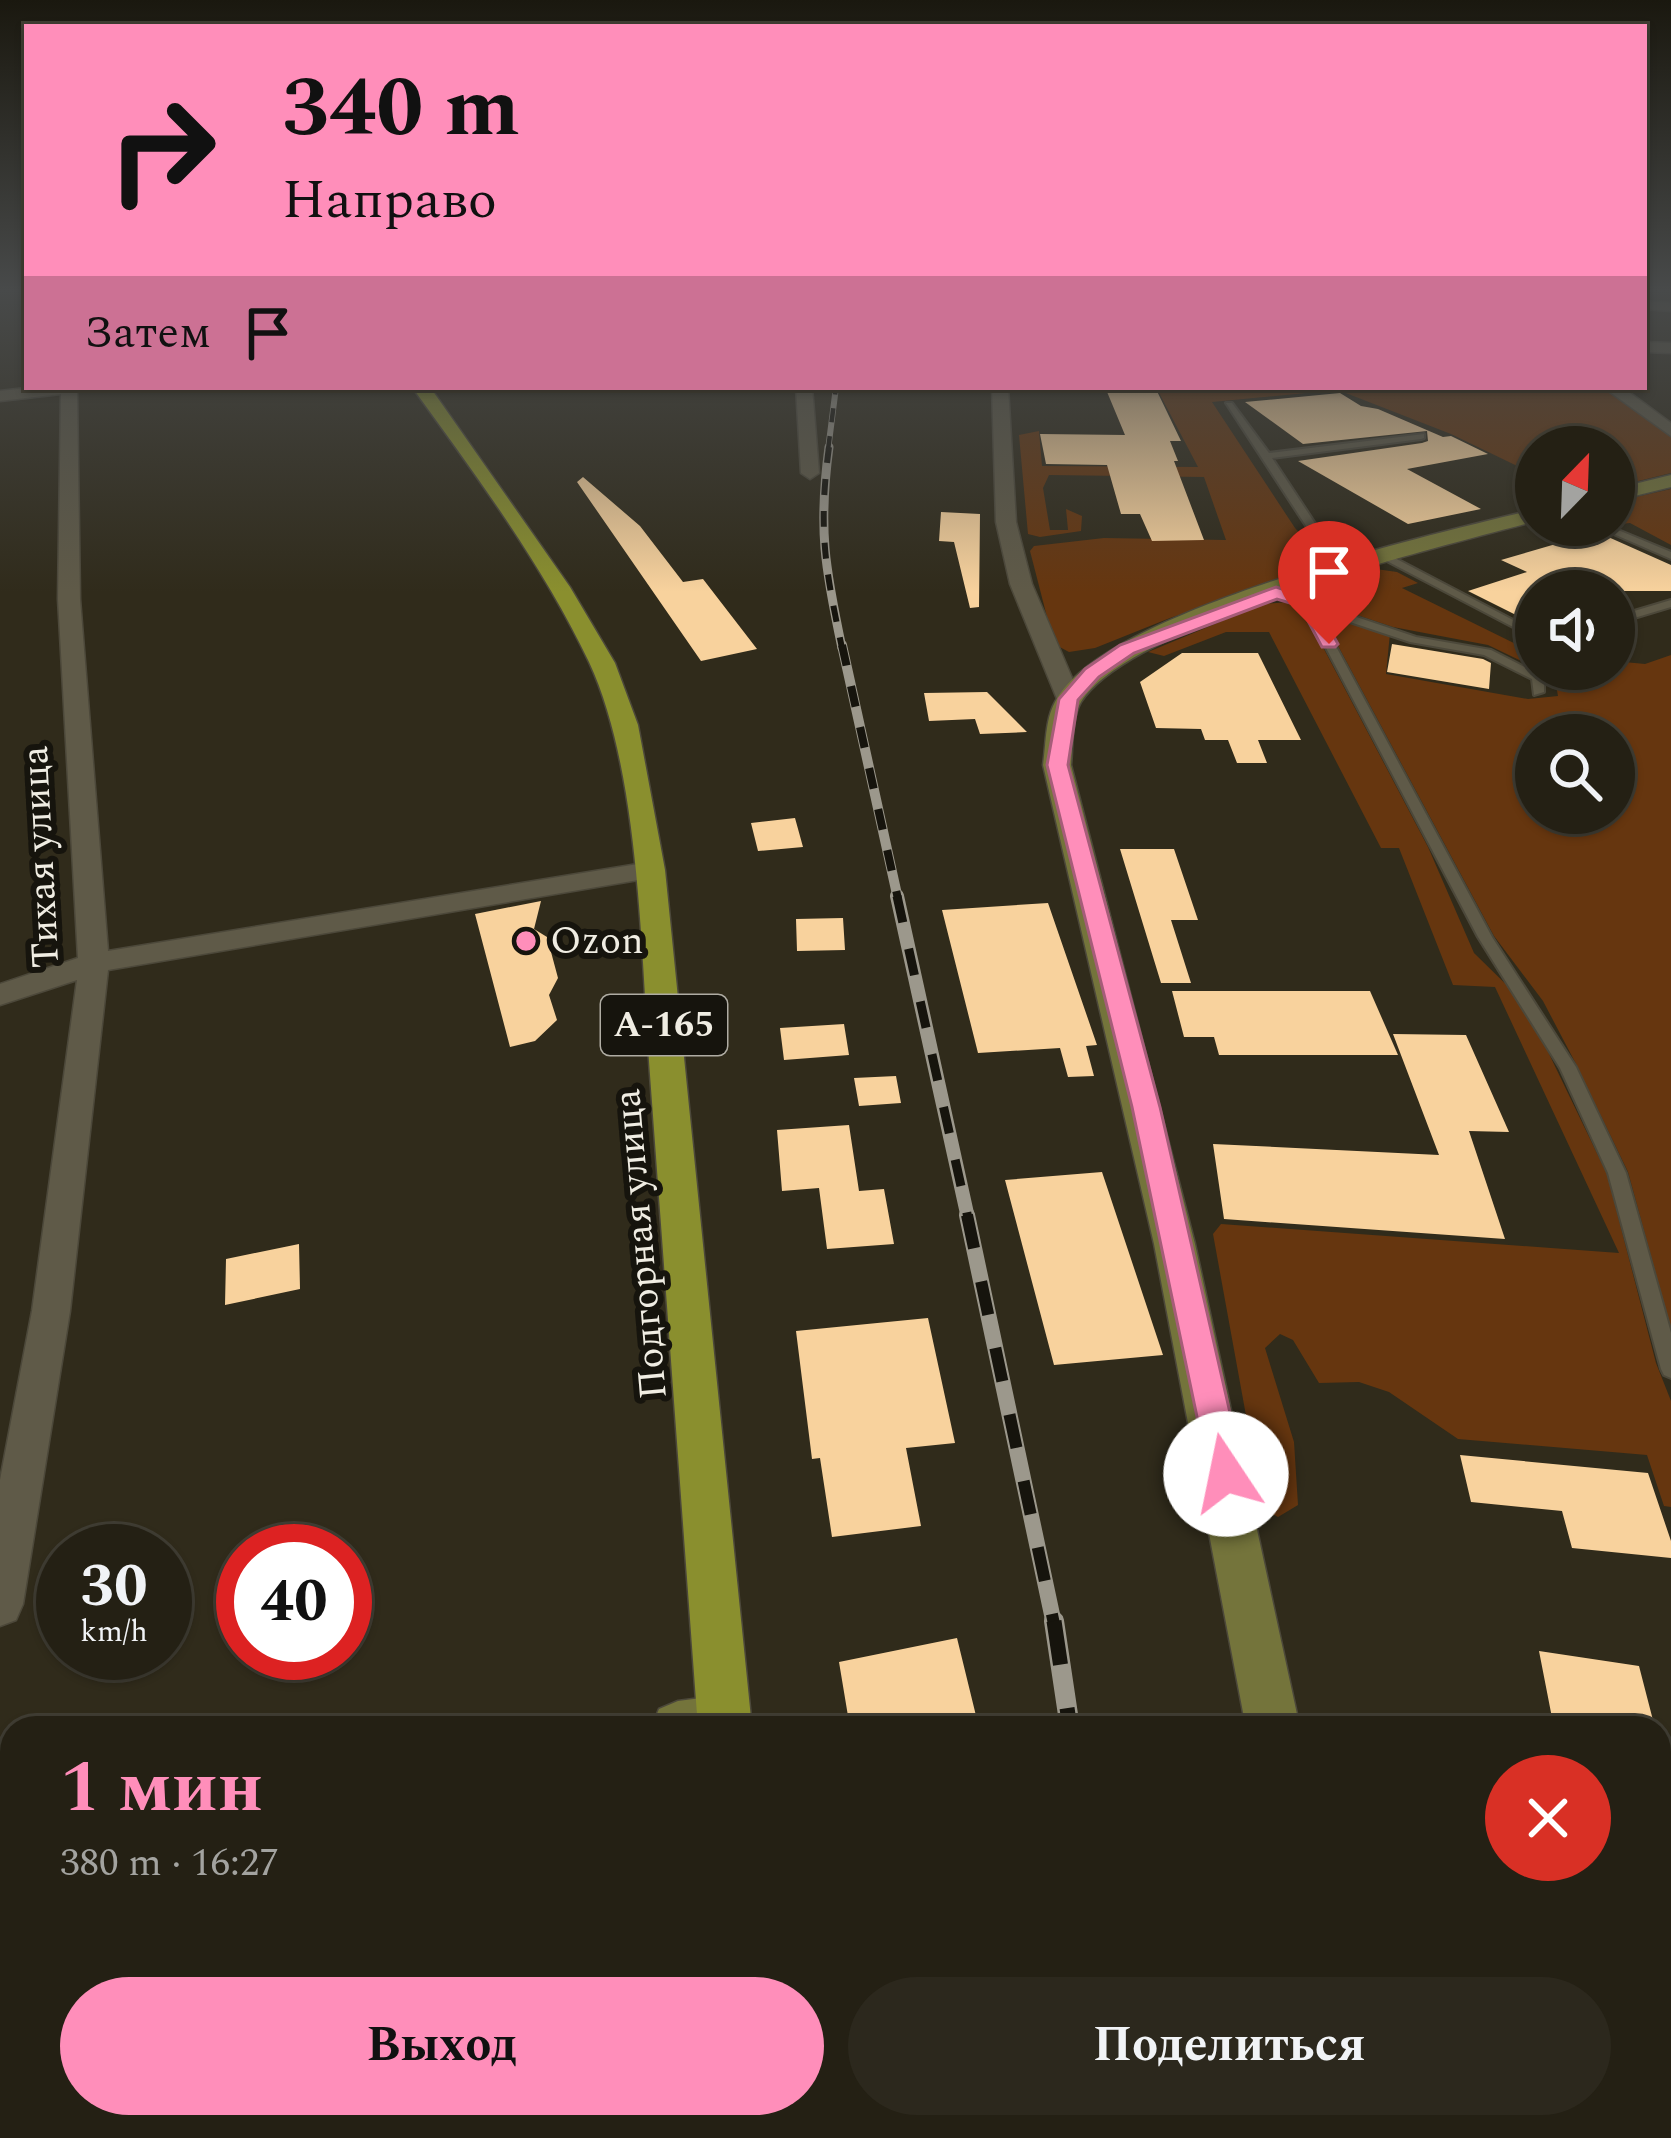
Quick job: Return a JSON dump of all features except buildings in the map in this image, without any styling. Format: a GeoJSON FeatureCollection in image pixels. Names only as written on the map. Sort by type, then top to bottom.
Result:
{"type":"FeatureCollection","features":[{"type":"Feature","properties":{"kind":"main road","name":"Подгорная улица"},"geometry":{"type":"LineString","coordinates":[[425,393],[489,481],[602,663],[625,725],[650,871],[708,1716]]}},
{"type":"Feature","properties":{"kind":"street","name":"Тихая улица"},"geometry":{"type":"LineString","coordinates":[[0,1604],[51,1311],[94,963],[68,599],[71,393]]}},
{"type":"Feature","properties":{"kind":"street"},"geometry":{"type":"LineString","coordinates":[[804,393],[810,473]]}},
{"type":"Feature","properties":{"kind":"street"},"geometry":{"type":"LineString","coordinates":[[1000,393],[1006,522],[1021,584],[1069,699]]}},
{"type":"Feature","properties":{"kind":"street"},"geometry":{"type":"LineString","coordinates":[[1619,393],[1671,431]]}},
{"type":"Feature","properties":{"kind":"street"},"geometry":{"type":"LineString","coordinates":[[1635,490],[1671,481]]}},
{"type":"Feature","properties":{"kind":"street"},"geometry":{"type":"LineString","coordinates":[[1271,1716],[1219,1433],[1162,1177],[1057,765],[1069,699],[1092,673],[1127,649],[1292,598],[1373,562],[1515,521]]}},
{"type":"Feature","properties":{"kind":"street"},"geometry":{"type":"LineString","coordinates":[[0,995],[94,963],[650,871]]}},
{"type":"Feature","properties":{"kind":"lane"},"geometry":{"type":"LineString","coordinates":[[1229,405],[1316,533],[1515,626]]}},
{"type":"Feature","properties":{"kind":"lane"},"geometry":{"type":"LineString","coordinates":[[1267,456],[1421,436]]}},
{"type":"Feature","properties":{"kind":"lane"},"geometry":{"type":"LineString","coordinates":[[1635,541],[1671,556]]}},
{"type":"Feature","properties":{"kind":"lane"},"geometry":{"type":"LineString","coordinates":[[1292,598],[1414,640],[1487,652],[1538,677],[1538,692]]}},
{"type":"Feature","properties":{"kind":"lane"},"geometry":{"type":"LineString","coordinates":[[1292,598],[1485,937],[1531,1001],[1568,1067],[1617,1174],[1671,1369]]}},
{"type":"Feature","properties":{"kind":"lane"},"geometry":{"type":"LineString","coordinates":[[1635,614],[1671,603]]}},
{"type":"Feature","properties":{"kind":"shaded area"},"geometry":{"type":"Polygon","coordinates":[[[1159,393],[1309,393],[1212,402],[1295,528],[1320,555],[1329,553],[1339,562],[1095,648],[1069,652],[1054,644],[1030,551],[1034,546],[1104,538],[1226,540],[1204,477],[1049,475],[1043,488],[1050,530],[1068,530],[1066,509],[1082,516],[1081,531],[1040,537],[1028,534],[1019,435],[1039,431],[1042,466],[1198,467],[1159,393]]]}},
{"type":"Feature","properties":{"kind":"shaded area"},"geometry":{"type":"Polygon","coordinates":[[[1345,393],[1610,393],[1671,436],[1671,473],[1635,482],[1635,426],[1515,426],[1515,465],[1345,393]]]}},
{"type":"Feature","properties":{"kind":"shaded area"},"geometry":{"type":"Polygon","coordinates":[[[1671,489],[1671,545],[1635,526],[1635,497],[1671,489]]]}},
{"type":"Feature","properties":{"kind":"shaded area"},"geometry":{"type":"Polygon","coordinates":[[[1376,569],[1397,572],[1418,583],[1402,588],[1515,644],[1515,658],[1488,645],[1393,627],[1306,598],[1376,569]]]}},
{"type":"Feature","properties":{"kind":"shaded area"},"geometry":{"type":"Polygon","coordinates":[[[1289,602],[1304,611],[1428,847],[1474,953],[1524,1002],[1607,1174],[1656,1363],[1671,1401],[1671,1507],[1664,1506],[1647,1455],[1458,1439],[1389,1392],[1359,1382],[1319,1383],[1293,1340],[1280,1334],[1265,1348],[1294,1442],[1298,1505],[1278,1517],[1263,1509],[1213,1234],[1221,1224],[1619,1253],[1495,987],[1453,985],[1399,848],[1381,848],[1269,632],[1226,632],[1164,656],[1148,652],[1263,604],[1289,602]]]}},
{"type":"Feature","properties":{"kind":"shaded area"},"geometry":{"type":"Polygon","coordinates":[[[1332,613],[1390,633],[1386,674],[1528,699],[1558,696],[1557,690],[1635,690],[1635,663],[1671,655],[1671,1329],[1628,1172],[1543,1001],[1494,936],[1322,616],[1332,613]]]}},
{"type":"Feature","properties":{"kind":"railway"},"geometry":{"type":"LineString","coordinates":[[828,450],[835,393]]}},
{"type":"Feature","properties":{"kind":"railway"},"geometry":{"type":"LineString","coordinates":[[829,447],[825,548],[842,648]]}},
{"type":"Feature","properties":{"kind":"railway"},"geometry":{"type":"LineString","coordinates":[[842,645],[898,899]]}},
{"type":"Feature","properties":{"kind":"railway"},"geometry":{"type":"LineString","coordinates":[[897,896],[968,1218]]}},
{"type":"Feature","properties":{"kind":"railway"},"geometry":{"type":"LineString","coordinates":[[967,1215],[1054,1624]]}},
{"type":"Feature","properties":{"kind":"railway"},"geometry":{"type":"LineString","coordinates":[[1054,1621],[1068,1716]]}},
{"type":"Feature","properties":{"kind":"place","name":"Ozon"},"geometry":{"type":"Point","coordinates":[526,941]}},
{"type":"Feature","properties":{"kind":"route"},"geometry":{"type":"LineString","coordinates":[[1226,1474],[1146,1107],[1057,765],[1069,699],[1092,673],[1127,649],[1276,593],[1307,602],[1329,644]]}}]}
